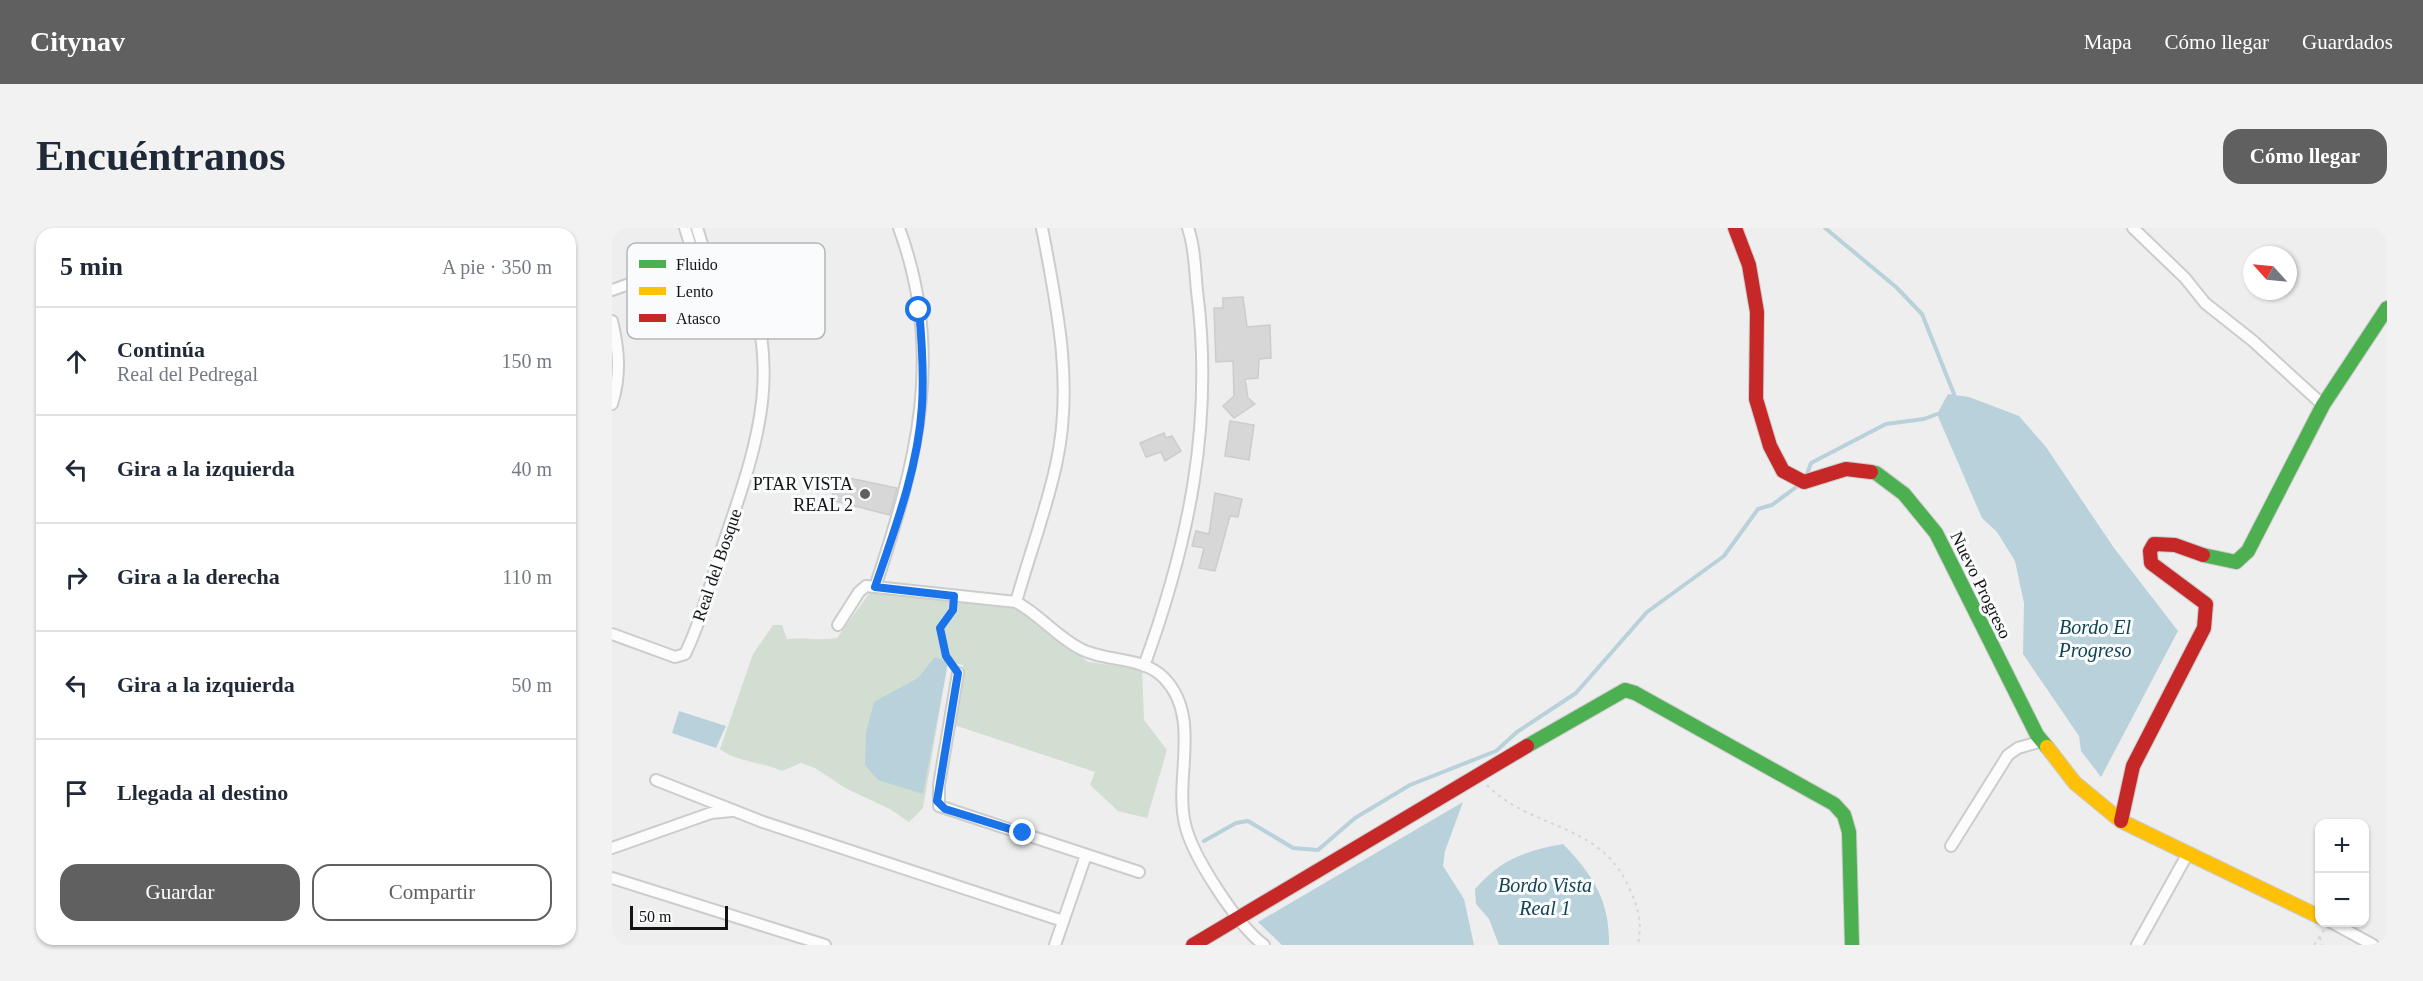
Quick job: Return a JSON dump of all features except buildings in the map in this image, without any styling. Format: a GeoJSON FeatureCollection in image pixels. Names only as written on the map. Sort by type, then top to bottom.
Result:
{"type":"FeatureCollection","features":[{"type":"Feature","properties":{"kind":"street"},"geometry":{"type":"LineString","coordinates":[[685,228],[692,243]]}},
{"type":"Feature","properties":{"kind":"street"},"geometry":{"type":"LineString","coordinates":[[698,228],[699,243]]}},
{"type":"Feature","properties":{"kind":"street"},"geometry":{"type":"LineString","coordinates":[[1016,602],[1056,464],[1063,418],[1063,353],[1056,295],[1042,228]]}},
{"type":"Feature","properties":{"kind":"street"},"geometry":{"type":"LineString","coordinates":[[1144,666],[1174,575],[1187,523],[1197,474],[1204,409],[1202,327],[1188,228]]}},
{"type":"Feature","properties":{"kind":"street","name":"Nuevo Progreso"},"geometry":{"type":"LineString","coordinates":[[1735,228],[1749,265],[1757,312],[1756,399],[1770,446],[1783,471],[1804,482],[1846,469],[1876,473],[1905,494],[1935,533],[1981,627],[2042,741],[2075,783],[2121,821],[2315,915]]}},
{"type":"Feature","properties":{"kind":"street"},"geometry":{"type":"LineString","coordinates":[[2133,228],[2184,278],[2205,303],[2253,341],[2323,405]]}},
{"type":"Feature","properties":{"kind":"street"},"geometry":{"type":"LineString","coordinates":[[875,587],[911,471],[922,408],[923,356],[919,310],[912,270],[899,229]]}},
{"type":"Feature","properties":{"kind":"street"},"geometry":{"type":"LineString","coordinates":[[612,290],[627,285]]}},
{"type":"Feature","properties":{"kind":"street"},"geometry":{"type":"LineString","coordinates":[[2121,821],[2133,766],[2204,628],[2206,604],[2151,562],[2150,551],[2154,544],[2167,542],[2221,562],[2236,562],[2248,551],[2323,405],[2387,308]]}},
{"type":"Feature","properties":{"kind":"street"},"geometry":{"type":"LineString","coordinates":[[612,321],[620,352],[616,390],[612,404]]}},
{"type":"Feature","properties":{"kind":"street","name":"Real del Bosque"},"geometry":{"type":"LineString","coordinates":[[612,634],[675,657],[685,654],[752,461],[762,420],[764,357],[761,339]]}},
{"type":"Feature","properties":{"kind":"street"},"geometry":{"type":"LineString","coordinates":[[838,626],[859,592],[866,586],[1016,602],[1028,608],[1078,648],[1095,655],[1144,666],[1164,677],[1175,694],[1185,724],[1182,801],[1185,825],[1197,855],[1238,918],[1248,933],[1264,945]]}},
{"type":"Feature","properties":{"kind":"street"},"geometry":{"type":"LineString","coordinates":[[958,673],[939,785],[939,806],[1139,872]]}},
{"type":"Feature","properties":{"kind":"street"},"geometry":{"type":"LineString","coordinates":[[1193,945],[1614,694],[1625,690],[1635,693],[1834,804],[1844,815],[1849,832],[1852,945]]}},
{"type":"Feature","properties":{"kind":"street"},"geometry":{"type":"LineString","coordinates":[[1951,846],[2008,755],[2018,748],[2042,741]]}},
{"type":"Feature","properties":{"kind":"street"},"geometry":{"type":"LineString","coordinates":[[656,780],[716,802],[731,811],[1063,921]]}},
{"type":"Feature","properties":{"kind":"street"},"geometry":{"type":"LineString","coordinates":[[612,848],[711,813],[731,811]]}},
{"type":"Feature","properties":{"kind":"street"},"geometry":{"type":"LineString","coordinates":[[1054,945],[1086,855]]}},
{"type":"Feature","properties":{"kind":"street"},"geometry":{"type":"LineString","coordinates":[[2137,945],[2187,855]]}},
{"type":"Feature","properties":{"kind":"street"},"geometry":{"type":"LineString","coordinates":[[612,878],[825,945]]}},
{"type":"Feature","properties":{"kind":"street"},"geometry":{"type":"LineString","coordinates":[[2339,927],[2373,945]]}},
{"type":"Feature","properties":{"kind":"path"},"geometry":{"type":"LineString","coordinates":[[954,596],[953,610],[940,628],[946,656],[958,673]]}},
{"type":"Feature","properties":{"kind":"path"},"geometry":{"type":"LineString","coordinates":[[1487,785],[1495,793],[1527,812],[1578,833],[1600,849],[1622,870],[1640,912],[1642,925],[1638,945]]}},
{"type":"Feature","properties":{"kind":"path"},"geometry":{"type":"LineString","coordinates":[[2314,945],[2326,927]]}},
{"type":"Feature","properties":{"kind":"path"},"geometry":{"type":"LineString","coordinates":[[2320,937],[2322,945]]}},
{"type":"Feature","properties":{"kind":"shaded area"},"geometry":{"type":"Polygon","coordinates":[[[871,591],[1015,598],[1048,630],[1088,662],[1142,669],[1144,720],[1167,750],[1147,818],[1118,811],[1090,785],[1095,772],[954,725],[963,665],[948,662],[923,808],[909,822],[890,809],[847,789],[815,768],[801,763],[782,771],[734,757],[720,749],[753,654],[773,625],[782,625],[787,639],[837,638],[871,591]]]}},
{"type":"Feature","properties":{"kind":"water","name":"Bordo El Progreso"},"geometry":{"type":"Polygon","coordinates":[[[1948,394],[1969,397],[2019,416],[2046,447],[2114,548],[2178,631],[2101,777],[2081,751],[2079,736],[2023,654],[2024,603],[2015,561],[1997,532],[1982,518],[1937,414],[1948,394]]]}},
{"type":"Feature","properties":{"kind":"water"},"geometry":{"type":"Polygon","coordinates":[[[935,657],[948,662],[923,794],[878,780],[865,765],[866,733],[874,702],[918,678],[935,657]]]}},
{"type":"Feature","properties":{"kind":"water"},"geometry":{"type":"Polygon","coordinates":[[[679,711],[726,726],[716,748],[672,733],[679,711]]]}},
{"type":"Feature","properties":{"kind":"water"},"geometry":{"type":"Polygon","coordinates":[[[1463,802],[1445,851],[1443,866],[1464,899],[1474,945],[1282,945],[1258,922],[1463,802]]]}},
{"type":"Feature","properties":{"kind":"water","name":"Bordo Vista Real 1"},"geometry":{"type":"Polygon","coordinates":[[[1563,844],[1583,867],[1598,890],[1609,929],[1609,945],[1499,945],[1489,919],[1476,904],[1475,889],[1504,863],[1525,853],[1563,844]]]}},
{"type":"Feature","properties":{"kind":"waterway"},"geometry":{"type":"LineString","coordinates":[[1825,228],[1896,287],[1922,314],[1954,394]]}},
{"type":"Feature","properties":{"kind":"waterway"},"geometry":{"type":"LineString","coordinates":[[1806,477],[1811,463],[1886,424],[1924,419],[1937,414]]}},
{"type":"Feature","properties":{"kind":"waterway"},"geometry":{"type":"LineString","coordinates":[[1204,841],[1236,823],[1248,821],[1293,848],[1318,850],[1355,818],[1410,785],[1496,751],[1517,732],[1576,693],[1647,612],[1724,556],[1758,509],[1772,505],[1799,485]]}},
{"type":"Feature","properties":{"kind":"traffic: fast"},"geometry":{"type":"LineString","coordinates":[[2203,555],[2236,562],[2248,551],[2323,405],[2387,308]]}},
{"type":"Feature","properties":{"kind":"traffic: fast"},"geometry":{"type":"LineString","coordinates":[[1871,472],[1876,473],[1904,494],[1936,533],[2037,735],[2047,747]]}},
{"type":"Feature","properties":{"kind":"traffic: fast"},"geometry":{"type":"LineString","coordinates":[[1527,746],[1625,690],[1635,693],[1834,804],[1844,815],[1849,832],[1852,945]]}},
{"type":"Feature","properties":{"kind":"traffic: slow"},"geometry":{"type":"LineString","coordinates":[[2047,747],[2075,783],[2121,821],[2315,915]]}},
{"type":"Feature","properties":{"kind":"traffic: jam"},"geometry":{"type":"LineString","coordinates":[[1735,228],[1749,265],[1757,312],[1756,399],[1770,446],[1783,471],[1804,482],[1846,469],[1871,472]]}},
{"type":"Feature","properties":{"kind":"traffic: jam"},"geometry":{"type":"LineString","coordinates":[[2121,821],[2133,766],[2204,628],[2206,604],[2151,563],[2150,551],[2154,544],[2175,545],[2203,555]]}},
{"type":"Feature","properties":{"kind":"traffic: jam"},"geometry":{"type":"LineString","coordinates":[[1193,945],[1527,746]]}},
{"type":"Feature","properties":{"kind":"place","name":"PTAR VISTA REAL 2"},"geometry":{"type":"Point","coordinates":[865,494]}},
{"type":"Feature","properties":{"kind":"route"},"geometry":{"type":"LineString","coordinates":[[919,310],[923,356],[922,408],[911,471],[900,514],[875,587],[954,596],[953,610],[940,628],[946,656],[958,673],[937,801],[939,806],[945,809],[1023,833]]}}]}
